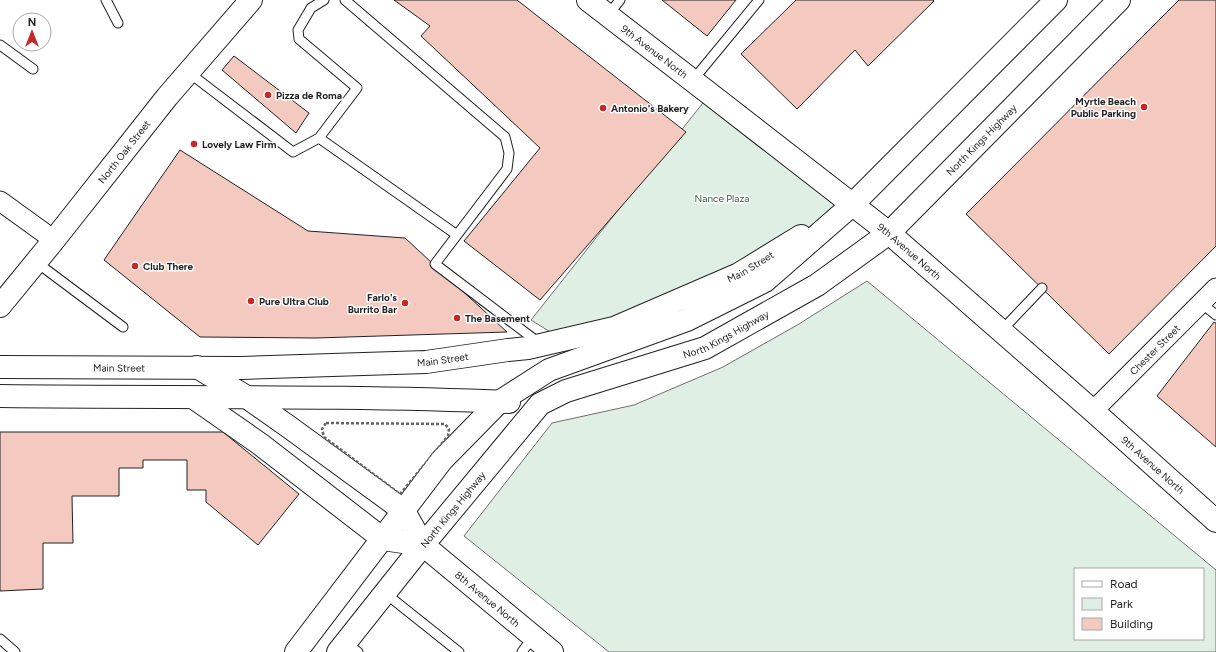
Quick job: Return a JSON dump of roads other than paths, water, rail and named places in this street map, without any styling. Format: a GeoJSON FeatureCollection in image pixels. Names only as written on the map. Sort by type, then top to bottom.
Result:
{"type":"FeatureCollection","features":[{"type":"Feature","properties":{"kind":"main road","name":"North Oak Street"},"geometry":{"type":"LineString","coordinates":[[0,306],[167,97],[251,0]]}},
{"type":"Feature","properties":{"kind":"main road","name":"9th Avenue North"},"geometry":{"type":"LineString","coordinates":[[588,0],[614,7],[692,80],[889,233],[1093,411],[1216,521]]}},
{"type":"Feature","properties":{"kind":"main road"},"geometry":{"type":"LineString","coordinates":[[296,652],[442,460],[499,402],[549,370],[687,320],[765,281],[852,205],[1056,0]]}},
{"type":"Feature","properties":{"kind":"main road","name":"North Kings Highway"},"geometry":{"type":"LineString","coordinates":[[347,649],[385,593],[540,404],[566,390],[705,348],[818,285],[889,233],[1119,0]]}},
{"type":"Feature","properties":{"kind":"main road","name":"Main Street"},"geometry":{"type":"LineString","coordinates":[[0,367],[241,368],[426,362],[528,348],[614,328],[739,274],[852,205]]}},
{"type":"Feature","properties":{"kind":"main road"},"geometry":{"type":"LineString","coordinates":[[197,367],[245,396],[289,426],[404,511],[423,545]]}},
{"type":"Feature","properties":{"kind":"main road"},"geometry":{"type":"LineString","coordinates":[[0,396],[194,398],[245,396],[540,404]]}},
{"type":"Feature","properties":{"kind":"main road"},"geometry":{"type":"LineString","coordinates":[[194,398],[260,444],[383,539],[423,545]]}},
{"type":"Feature","properties":{"kind":"main road","name":"8th Avenue North"},"geometry":{"type":"LineString","coordinates":[[423,545],[528,644],[552,652]]}},
{"type":"Feature","properties":{"kind":"street"},"geometry":{"type":"LineString","coordinates":[[0,201],[54,240]]}},
{"type":"Feature","properties":{"kind":"street","name":"Chester Street"},"geometry":{"type":"LineString","coordinates":[[1093,411],[1216,288]]}},
{"type":"Feature","properties":{"kind":"lane"},"geometry":{"type":"LineString","coordinates":[[106,0],[118,23]]}},
{"type":"Feature","properties":{"kind":"lane"},"geometry":{"type":"LineString","coordinates":[[188,72],[293,152],[319,138],[357,88],[299,39],[298,30],[312,8],[324,0]]}},
{"type":"Feature","properties":{"kind":"lane"},"geometry":{"type":"LineString","coordinates":[[345,0],[505,137],[509,153],[507,169],[435,264],[541,345]]}},
{"type":"Feature","properties":{"kind":"lane"},"geometry":{"type":"LineString","coordinates":[[692,80],[760,0]]}},
{"type":"Feature","properties":{"kind":"lane"},"geometry":{"type":"LineString","coordinates":[[0,45],[33,69]]}},
{"type":"Feature","properties":{"kind":"lane"},"geometry":{"type":"LineString","coordinates":[[319,138],[457,235]]}},
{"type":"Feature","properties":{"kind":"lane"},"geometry":{"type":"LineString","coordinates":[[36,262],[123,327]]}},
{"type":"Feature","properties":{"kind":"lane"},"geometry":{"type":"LineString","coordinates":[[1001,331],[1042,288]]}},
{"type":"Feature","properties":{"kind":"lane"},"geometry":{"type":"LineString","coordinates":[[1201,303],[1216,315]]}},
{"type":"Feature","properties":{"kind":"lane"},"geometry":{"type":"LineString","coordinates":[[385,593],[459,652]]}},
{"type":"Feature","properties":{"kind":"lane"},"geometry":{"type":"LineString","coordinates":[[0,639],[11,651]]}},
{"type":"Feature","properties":{"kind":"place","name":"Pizza de Roma"},"geometry":{"type":"Point","coordinates":[268,95]}},
{"type":"Feature","properties":{"kind":"place","name":"Myrtle Beach Public Parking"},"geometry":{"type":"Point","coordinates":[1144,107]}},
{"type":"Feature","properties":{"kind":"place","name":"Antonio's Bakery"},"geometry":{"type":"Point","coordinates":[603,108]}},
{"type":"Feature","properties":{"kind":"place","name":"Lovely Law Firm"},"geometry":{"type":"Point","coordinates":[194,144]}},
{"type":"Feature","properties":{"kind":"place","name":"Club There"},"geometry":{"type":"Point","coordinates":[135,266]}},
{"type":"Feature","properties":{"kind":"place","name":"Pure Ultra Club"},"geometry":{"type":"Point","coordinates":[251,301]}},
{"type":"Feature","properties":{"kind":"place","name":"Farlo's Burrito Bar"},"geometry":{"type":"Point","coordinates":[405,303]}},
{"type":"Feature","properties":{"kind":"place","name":"The Basement"},"geometry":{"type":"Point","coordinates":[457,318]}},
{"type":"Feature","properties":{"kind":"park label","name":"Nance Plaza"},"geometry":{"type":"Point","coordinates":[722,198]}}]}
